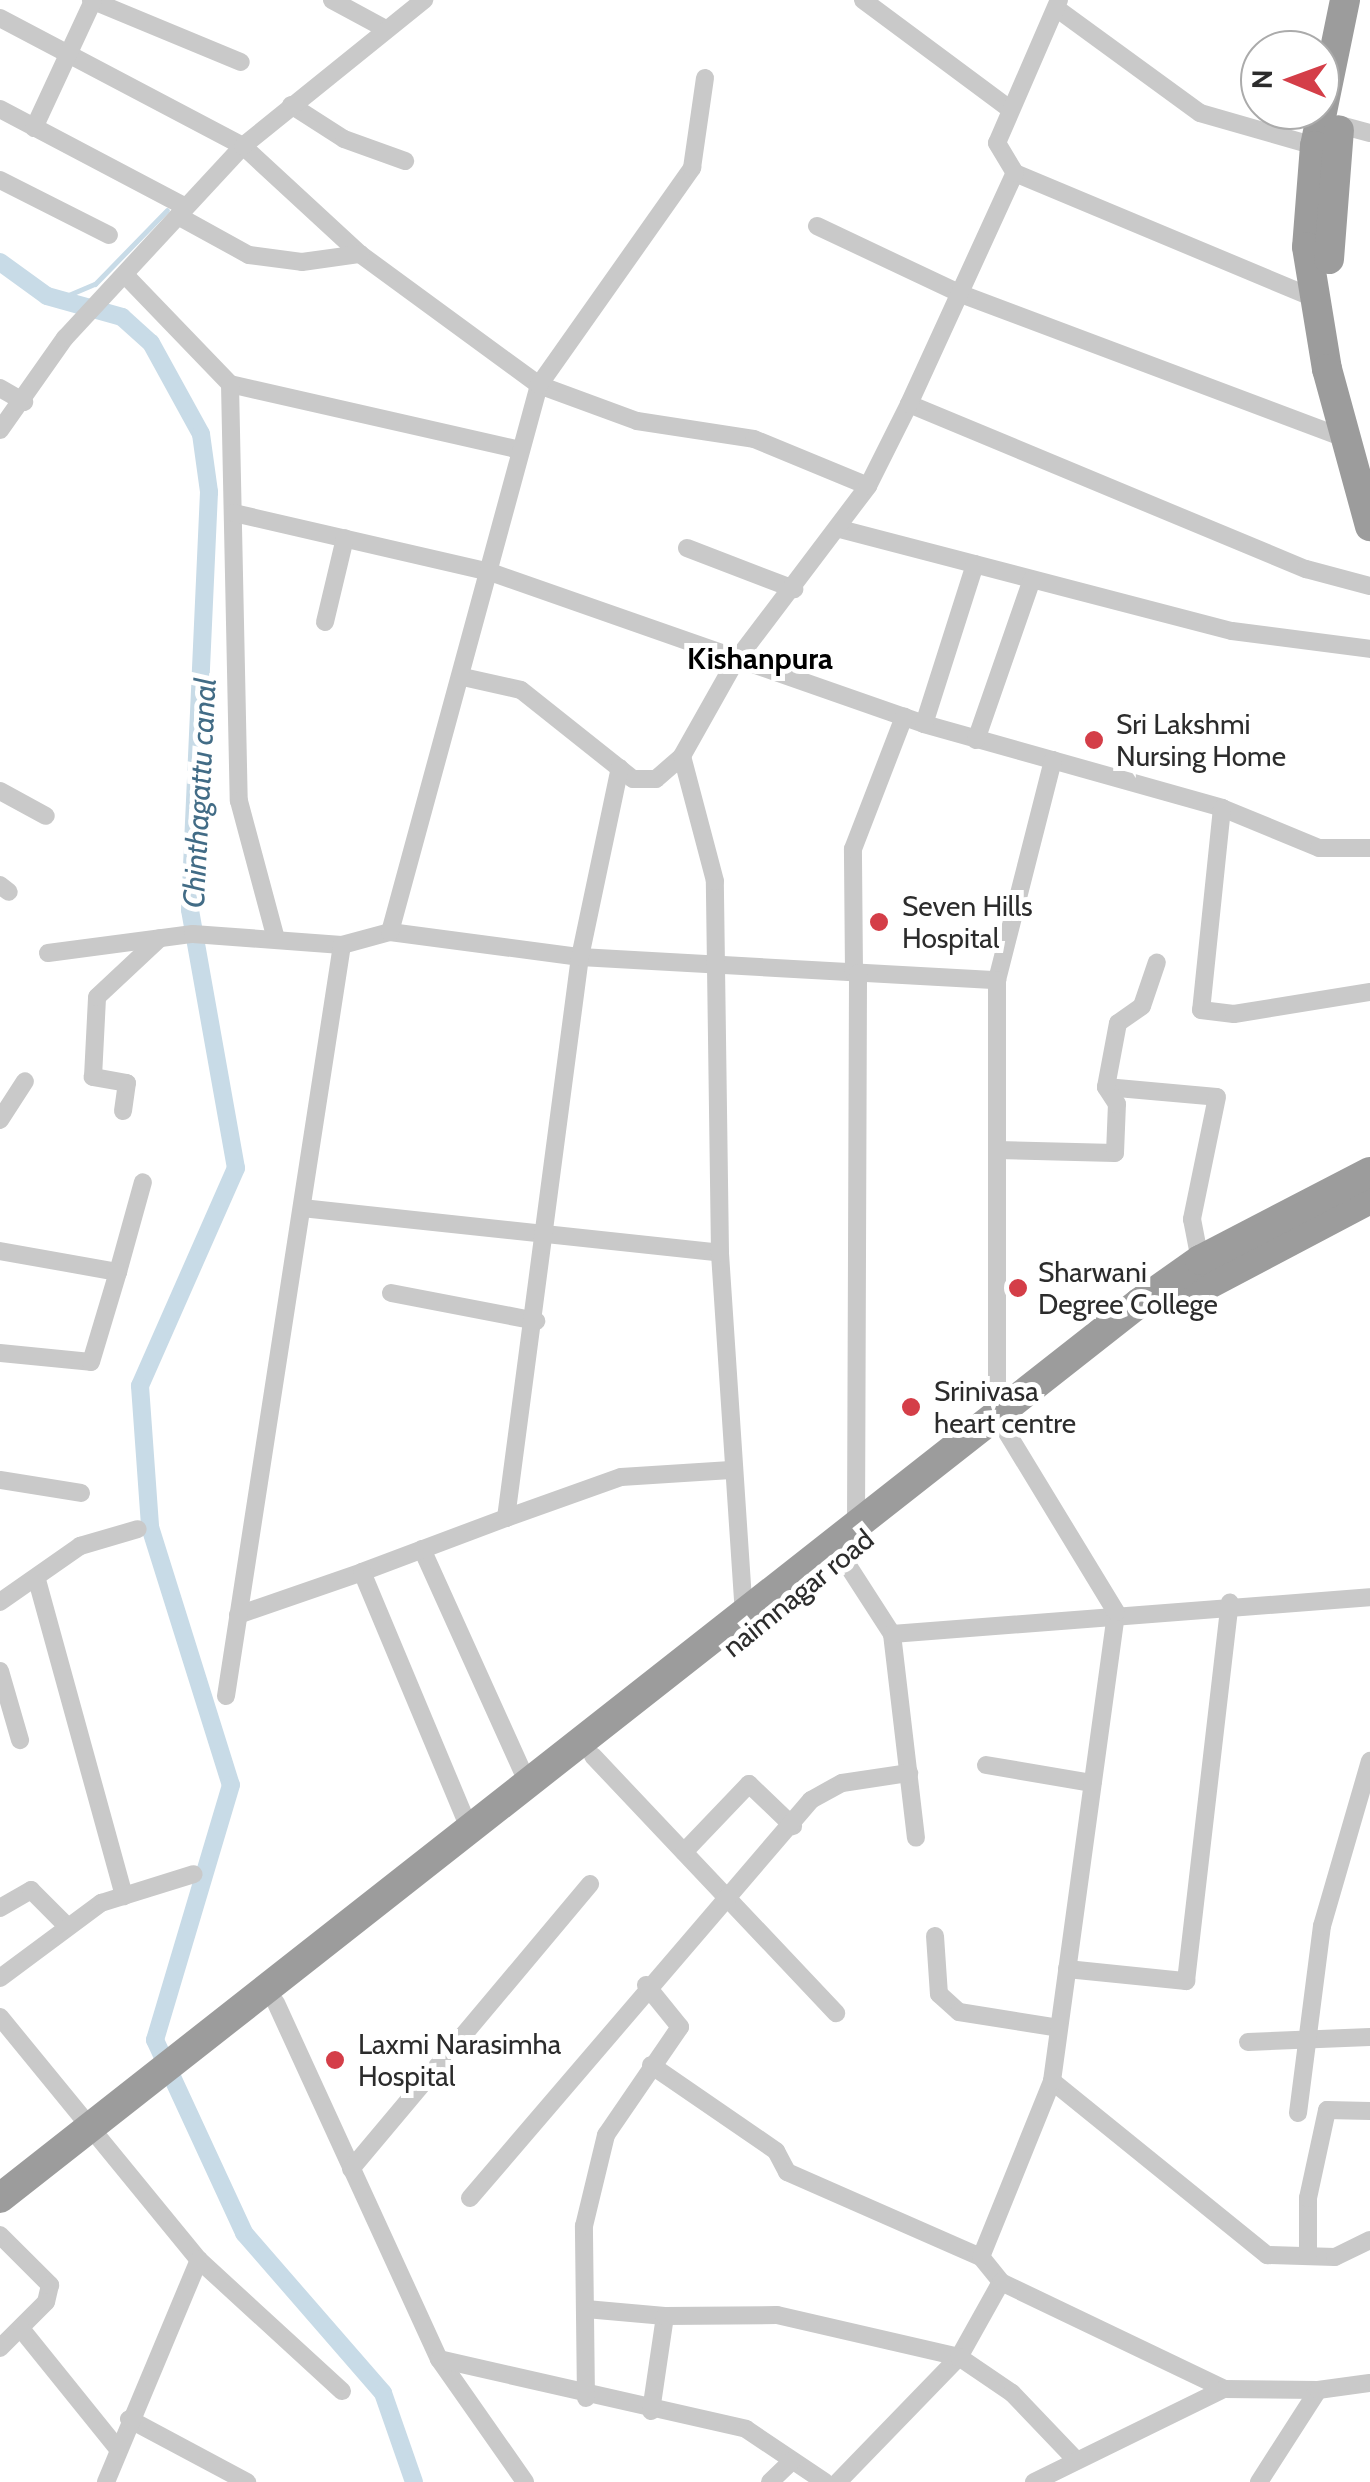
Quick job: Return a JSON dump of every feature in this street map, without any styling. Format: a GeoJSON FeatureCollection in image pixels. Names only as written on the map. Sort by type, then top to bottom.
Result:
{"type":"FeatureCollection","features":[{"type":"Feature","properties":{"kind":"highway"},"geometry":{"type":"LineString","coordinates":[[1344,0],[1314,146],[1312,297],[1344,438],[1370,526]]}},
{"type":"Feature","properties":{"kind":"highway"},"geometry":{"type":"LineString","coordinates":[[1340,126],[1365,0]]}},
{"type":"Feature","properties":{"kind":"highway"},"geometry":{"type":"LineString","coordinates":[[1340,130],[1328,246],[1370,455]]}},
{"type":"Feature","properties":{"kind":"highway"},"geometry":{"type":"LineString","coordinates":[[0,2218],[91,2136],[245,2018],[471,1832],[856,1527],[1001,1422],[1200,1260],[1370,1172]]}},
{"type":"Feature","properties":{"kind":"highway","name":"naimnagar road"},"geometry":{"type":"LineString","coordinates":[[245,2018],[276,2003],[593,1756],[843,1558],[1001,1422],[1197,1287],[1370,1200]]}},
{"type":"Feature","properties":{"kind":"highway"},"geometry":{"type":"LineString","coordinates":[[0,2198],[91,2136]]}},
{"type":"Feature","properties":{"kind":"street"},"geometry":{"type":"LineString","coordinates":[[34,128],[92,0],[241,62]]}},
{"type":"Feature","properties":{"kind":"street"},"geometry":{"type":"LineString","coordinates":[[332,0],[382,26]]}},
{"type":"Feature","properties":{"kind":"street"},"geometry":{"type":"LineString","coordinates":[[0,430],[24,402],[65,338],[243,146],[382,26],[424,0]]}},
{"type":"Feature","properties":{"kind":"street"},"geometry":{"type":"LineString","coordinates":[[863,0],[1011,110]]}},
{"type":"Feature","properties":{"kind":"street"},"geometry":{"type":"LineString","coordinates":[[1312,297],[1015,172],[997,143],[1057,4],[1200,114],[1314,146]]}},
{"type":"Feature","properties":{"kind":"street"},"geometry":{"type":"LineString","coordinates":[[0,18],[72,48],[243,146],[360,254],[539,385],[637,420],[754,439],[868,486]]}},
{"type":"Feature","properties":{"kind":"street"},"geometry":{"type":"LineString","coordinates":[[390,932],[493,573],[539,385],[692,168],[706,78]]}},
{"type":"Feature","properties":{"kind":"street"},"geometry":{"type":"LineString","coordinates":[[292,105],[344,139],[405,160]]}},
{"type":"Feature","properties":{"kind":"street"},"geometry":{"type":"LineString","coordinates":[[0,109],[182,211],[249,255],[302,262],[360,254]]}},
{"type":"Feature","properties":{"kind":"street"},"geometry":{"type":"LineString","coordinates":[[1340,126],[1370,133]]}},
{"type":"Feature","properties":{"kind":"street"},"geometry":{"type":"LineString","coordinates":[[463,677],[521,690],[620,768],[649,782],[682,756],[735,662],[794,589],[868,486],[1015,172]]}},
{"type":"Feature","properties":{"kind":"street"},"geometry":{"type":"LineString","coordinates":[[0,180],[108,236]]}},
{"type":"Feature","properties":{"kind":"street"},"geometry":{"type":"LineString","coordinates":[[817,226],[961,294],[1344,438]]}},
{"type":"Feature","properties":{"kind":"street"},"geometry":{"type":"LineString","coordinates":[[121,281],[230,384],[521,450]]}},
{"type":"Feature","properties":{"kind":"street"},"geometry":{"type":"LineString","coordinates":[[230,384],[239,801],[276,939]]}},
{"type":"Feature","properties":{"kind":"street"},"geometry":{"type":"LineString","coordinates":[[0,388],[24,402]]}},
{"type":"Feature","properties":{"kind":"street"},"geometry":{"type":"LineString","coordinates":[[908,404],[1306,569],[1370,586]]}},
{"type":"Feature","properties":{"kind":"street"},"geometry":{"type":"LineString","coordinates":[[234,514],[493,573],[735,662],[976,740],[1222,808],[1319,848],[1370,848]]}},
{"type":"Feature","properties":{"kind":"street"},"geometry":{"type":"LineString","coordinates":[[840,528],[1232,631],[1370,649]]}},
{"type":"Feature","properties":{"kind":"street"},"geometry":{"type":"LineString","coordinates":[[326,622],[344,538]]}},
{"type":"Feature","properties":{"kind":"street"},"geometry":{"type":"LineString","coordinates":[[688,548],[794,589]]}},
{"type":"Feature","properties":{"kind":"street"},"geometry":{"type":"LineString","coordinates":[[924,724],[975,564]]}},
{"type":"Feature","properties":{"kind":"street"},"geometry":{"type":"LineString","coordinates":[[976,740],[1032,579]]}},
{"type":"Feature","properties":{"kind":"street"},"geometry":{"type":"LineString","coordinates":[[856,1527],[853,848],[904,717]]}},
{"type":"Feature","properties":{"kind":"street"},"geometry":{"type":"LineString","coordinates":[[682,756],[715,880],[710,964],[720,1254],[731,1470],[744,1616]]}},
{"type":"Feature","properties":{"kind":"street"},"geometry":{"type":"LineString","coordinates":[[981,2257],[1052,2081],[1116,1612],[1001,1422],[997,980],[1053,760]]}},
{"type":"Feature","properties":{"kind":"street"},"geometry":{"type":"LineString","coordinates":[[506,1518],[536,1321],[580,957],[620,768]]}},
{"type":"Feature","properties":{"kind":"street"},"geometry":{"type":"LineString","coordinates":[[0,791],[46,816]]}},
{"type":"Feature","properties":{"kind":"street"},"geometry":{"type":"LineString","coordinates":[[1222,808],[1201,1010],[1234,1014],[1370,992]]}},
{"type":"Feature","properties":{"kind":"street"},"geometry":{"type":"LineString","coordinates":[[48,953],[192,934],[342,944],[390,932],[580,957],[997,980]]}},
{"type":"Feature","properties":{"kind":"street"},"geometry":{"type":"LineString","coordinates":[[123,1111],[127,1083],[93,1078],[97,997],[160,938]]}},
{"type":"Feature","properties":{"kind":"street"},"geometry":{"type":"LineString","coordinates":[[226,1696],[342,944]]}},
{"type":"Feature","properties":{"kind":"street"},"geometry":{"type":"LineString","coordinates":[[997,1150],[1115,1152],[1117,1104],[1106,1088],[1118,1023],[1142,1006],[1157,962]]}},
{"type":"Feature","properties":{"kind":"street"},"geometry":{"type":"LineString","coordinates":[[0,1120],[13,1088]]}},
{"type":"Feature","properties":{"kind":"street"},"geometry":{"type":"LineString","coordinates":[[1106,1088],[1217,1097],[1192,1219],[1200,1260]]}},
{"type":"Feature","properties":{"kind":"street"},"geometry":{"type":"LineString","coordinates":[[0,1352],[91,1362],[143,1182]]}},
{"type":"Feature","properties":{"kind":"street"},"geometry":{"type":"LineString","coordinates":[[302,1208],[720,1254]]}},
{"type":"Feature","properties":{"kind":"street"},"geometry":{"type":"LineString","coordinates":[[0,1251],[118,1272]]}},
{"type":"Feature","properties":{"kind":"street"},"geometry":{"type":"LineString","coordinates":[[391,1293],[536,1321]]}},
{"type":"Feature","properties":{"kind":"street"},"geometry":{"type":"LineString","coordinates":[[238,1615],[636,1474],[731,1470]]}},
{"type":"Feature","properties":{"kind":"street"},"geometry":{"type":"LineString","coordinates":[[0,1480],[81,1493]]}},
{"type":"Feature","properties":{"kind":"street"},"geometry":{"type":"LineString","coordinates":[[0,1602],[37,1580],[80,1546],[138,1530]]}},
{"type":"Feature","properties":{"kind":"street"},"geometry":{"type":"LineString","coordinates":[[422,1550],[529,1786]]}},
{"type":"Feature","properties":{"kind":"street"},"geometry":{"type":"LineString","coordinates":[[843,1558],[892,1634],[916,1838]]}},
{"type":"Feature","properties":{"kind":"street"},"geometry":{"type":"LineString","coordinates":[[362,1572],[471,1832]]}},
{"type":"Feature","properties":{"kind":"street"},"geometry":{"type":"LineString","coordinates":[[37,1580],[124,1896]]}},
{"type":"Feature","properties":{"kind":"street"},"geometry":{"type":"LineString","coordinates":[[892,1634],[1230,1603],[1370,1597]]}},
{"type":"Feature","properties":{"kind":"street"},"geometry":{"type":"LineString","coordinates":[[1067,1969],[1186,1981],[1230,1603]]}},
{"type":"Feature","properties":{"kind":"street"},"geometry":{"type":"LineString","coordinates":[[0,1670],[20,1740]]}},
{"type":"Feature","properties":{"kind":"street"},"geometry":{"type":"LineString","coordinates":[[593,1756],[836,2013]]}},
{"type":"Feature","properties":{"kind":"street"},"geometry":{"type":"LineString","coordinates":[[1298,2113],[1322,1926],[1370,1761]]}},
{"type":"Feature","properties":{"kind":"street"},"geometry":{"type":"LineString","coordinates":[[986,1765],[1092,1783]]}},
{"type":"Feature","properties":{"kind":"street"},"geometry":{"type":"LineString","coordinates":[[470,2198],[646,1986],[731,1901],[824,1790],[908,1773]]}},
{"type":"Feature","properties":{"kind":"street"},"geometry":{"type":"LineString","coordinates":[[684,1852],[748,1784],[794,1826]]}},
{"type":"Feature","properties":{"kind":"street"},"geometry":{"type":"LineString","coordinates":[[0,1978],[68,1927],[124,1896],[194,1874]]}},
{"type":"Feature","properties":{"kind":"street"},"geometry":{"type":"LineString","coordinates":[[351,2169],[590,1884]]}},
{"type":"Feature","properties":{"kind":"street"},"geometry":{"type":"LineString","coordinates":[[0,1908],[31,1890],[68,1927]]}},
{"type":"Feature","properties":{"kind":"street"},"geometry":{"type":"LineString","coordinates":[[935,1936],[939,1994],[959,2012],[1059,2028]]}},
{"type":"Feature","properties":{"kind":"street"},"geometry":{"type":"LineString","coordinates":[[586,2398],[584,2226],[606,2135],[680,2028],[646,1986]]}},
{"type":"Feature","properties":{"kind":"street"},"geometry":{"type":"LineString","coordinates":[[276,2003],[439,2359],[524,2482]]}},
{"type":"Feature","properties":{"kind":"street"},"geometry":{"type":"LineString","coordinates":[[0,2017],[91,2136],[199,2260],[342,2391]]}},
{"type":"Feature","properties":{"kind":"street"},"geometry":{"type":"LineString","coordinates":[[1248,2042],[1370,2037]]}},
{"type":"Feature","properties":{"kind":"street"},"geometry":{"type":"LineString","coordinates":[[651,2065],[776,2151],[788,2172],[981,2257],[1001,2282],[1224,2390]]}},
{"type":"Feature","properties":{"kind":"street"},"geometry":{"type":"LineString","coordinates":[[1052,2081],[1267,2255],[1335,2256],[1370,2240]]}},
{"type":"Feature","properties":{"kind":"street"},"geometry":{"type":"LineString","coordinates":[[1308,2256],[1308,2198],[1327,2110],[1370,2112]]}},
{"type":"Feature","properties":{"kind":"street"},"geometry":{"type":"LineString","coordinates":[[0,2235],[48,2278],[46,2302],[0,2348]]}},
{"type":"Feature","properties":{"kind":"street"},"geometry":{"type":"LineString","coordinates":[[106,2482],[129,2419],[199,2260]]}},
{"type":"Feature","properties":{"kind":"street"},"geometry":{"type":"LineString","coordinates":[[838,2482],[960,2357],[1001,2282]]}},
{"type":"Feature","properties":{"kind":"street"},"geometry":{"type":"LineString","coordinates":[[586,2309],[664,2316],[777,2315],[960,2357],[1012,2394],[1075,2459]]}},
{"type":"Feature","properties":{"kind":"street"},"geometry":{"type":"LineString","coordinates":[[651,2410],[664,2316]]}},
{"type":"Feature","properties":{"kind":"street"},"geometry":{"type":"LineString","coordinates":[[22,2330],[119,2450]]}},
{"type":"Feature","properties":{"kind":"street"},"geometry":{"type":"LineString","coordinates":[[439,2359],[586,2398],[746,2430],[825,2482]]}},
{"type":"Feature","properties":{"kind":"street"},"geometry":{"type":"LineString","coordinates":[[1034,2482],[1224,2390],[1318,2390],[1370,2383]]}},
{"type":"Feature","properties":{"kind":"street"},"geometry":{"type":"LineString","coordinates":[[1259,2482],[1318,2390]]}},
{"type":"Feature","properties":{"kind":"street"},"geometry":{"type":"LineString","coordinates":[[129,2419],[246,2482]]}},
{"type":"Feature","properties":{"kind":"street"},"geometry":{"type":"LineString","coordinates":[[770,2482],[792,2461]]}},
{"type":"Feature","properties":{"kind":"waterway"},"geometry":{"type":"LineString","coordinates":[[59,299],[95,284],[167,210]]}},
{"type":"Feature","properties":{"kind":"waterway","name":"Chinthagattu canal"},"geometry":{"type":"LineString","coordinates":[[0,262],[47,296],[122,317],[151,343],[201,434],[209,492],[190,910],[236,1168],[140,1386],[150,1527],[231,1785],[155,2040],[244,2233],[383,2393],[414,2482]]}},
{"type":"Feature","properties":{"kind":"place","name":"Sri Lakshmi Nursing Home"},"geometry":{"type":"Point","coordinates":[1094,740]}},
{"type":"Feature","properties":{"kind":"place","name":"Seven Hills Hospital"},"geometry":{"type":"Point","coordinates":[879,922]}},
{"type":"Feature","properties":{"kind":"place","name":"Sharwani Degree College"},"geometry":{"type":"Point","coordinates":[1018,1288]}},
{"type":"Feature","properties":{"kind":"place","name":"Srinivasa heart centre"},"geometry":{"type":"Point","coordinates":[911,1407]}},
{"type":"Feature","properties":{"kind":"place","name":"Laxmi Narasimha Hospital"},"geometry":{"type":"Point","coordinates":[335,2060]}},
{"type":"Feature","properties":{"kind":"district","name":"Kishanpura"},"geometry":{"type":"Point","coordinates":[760,659]}}]}
